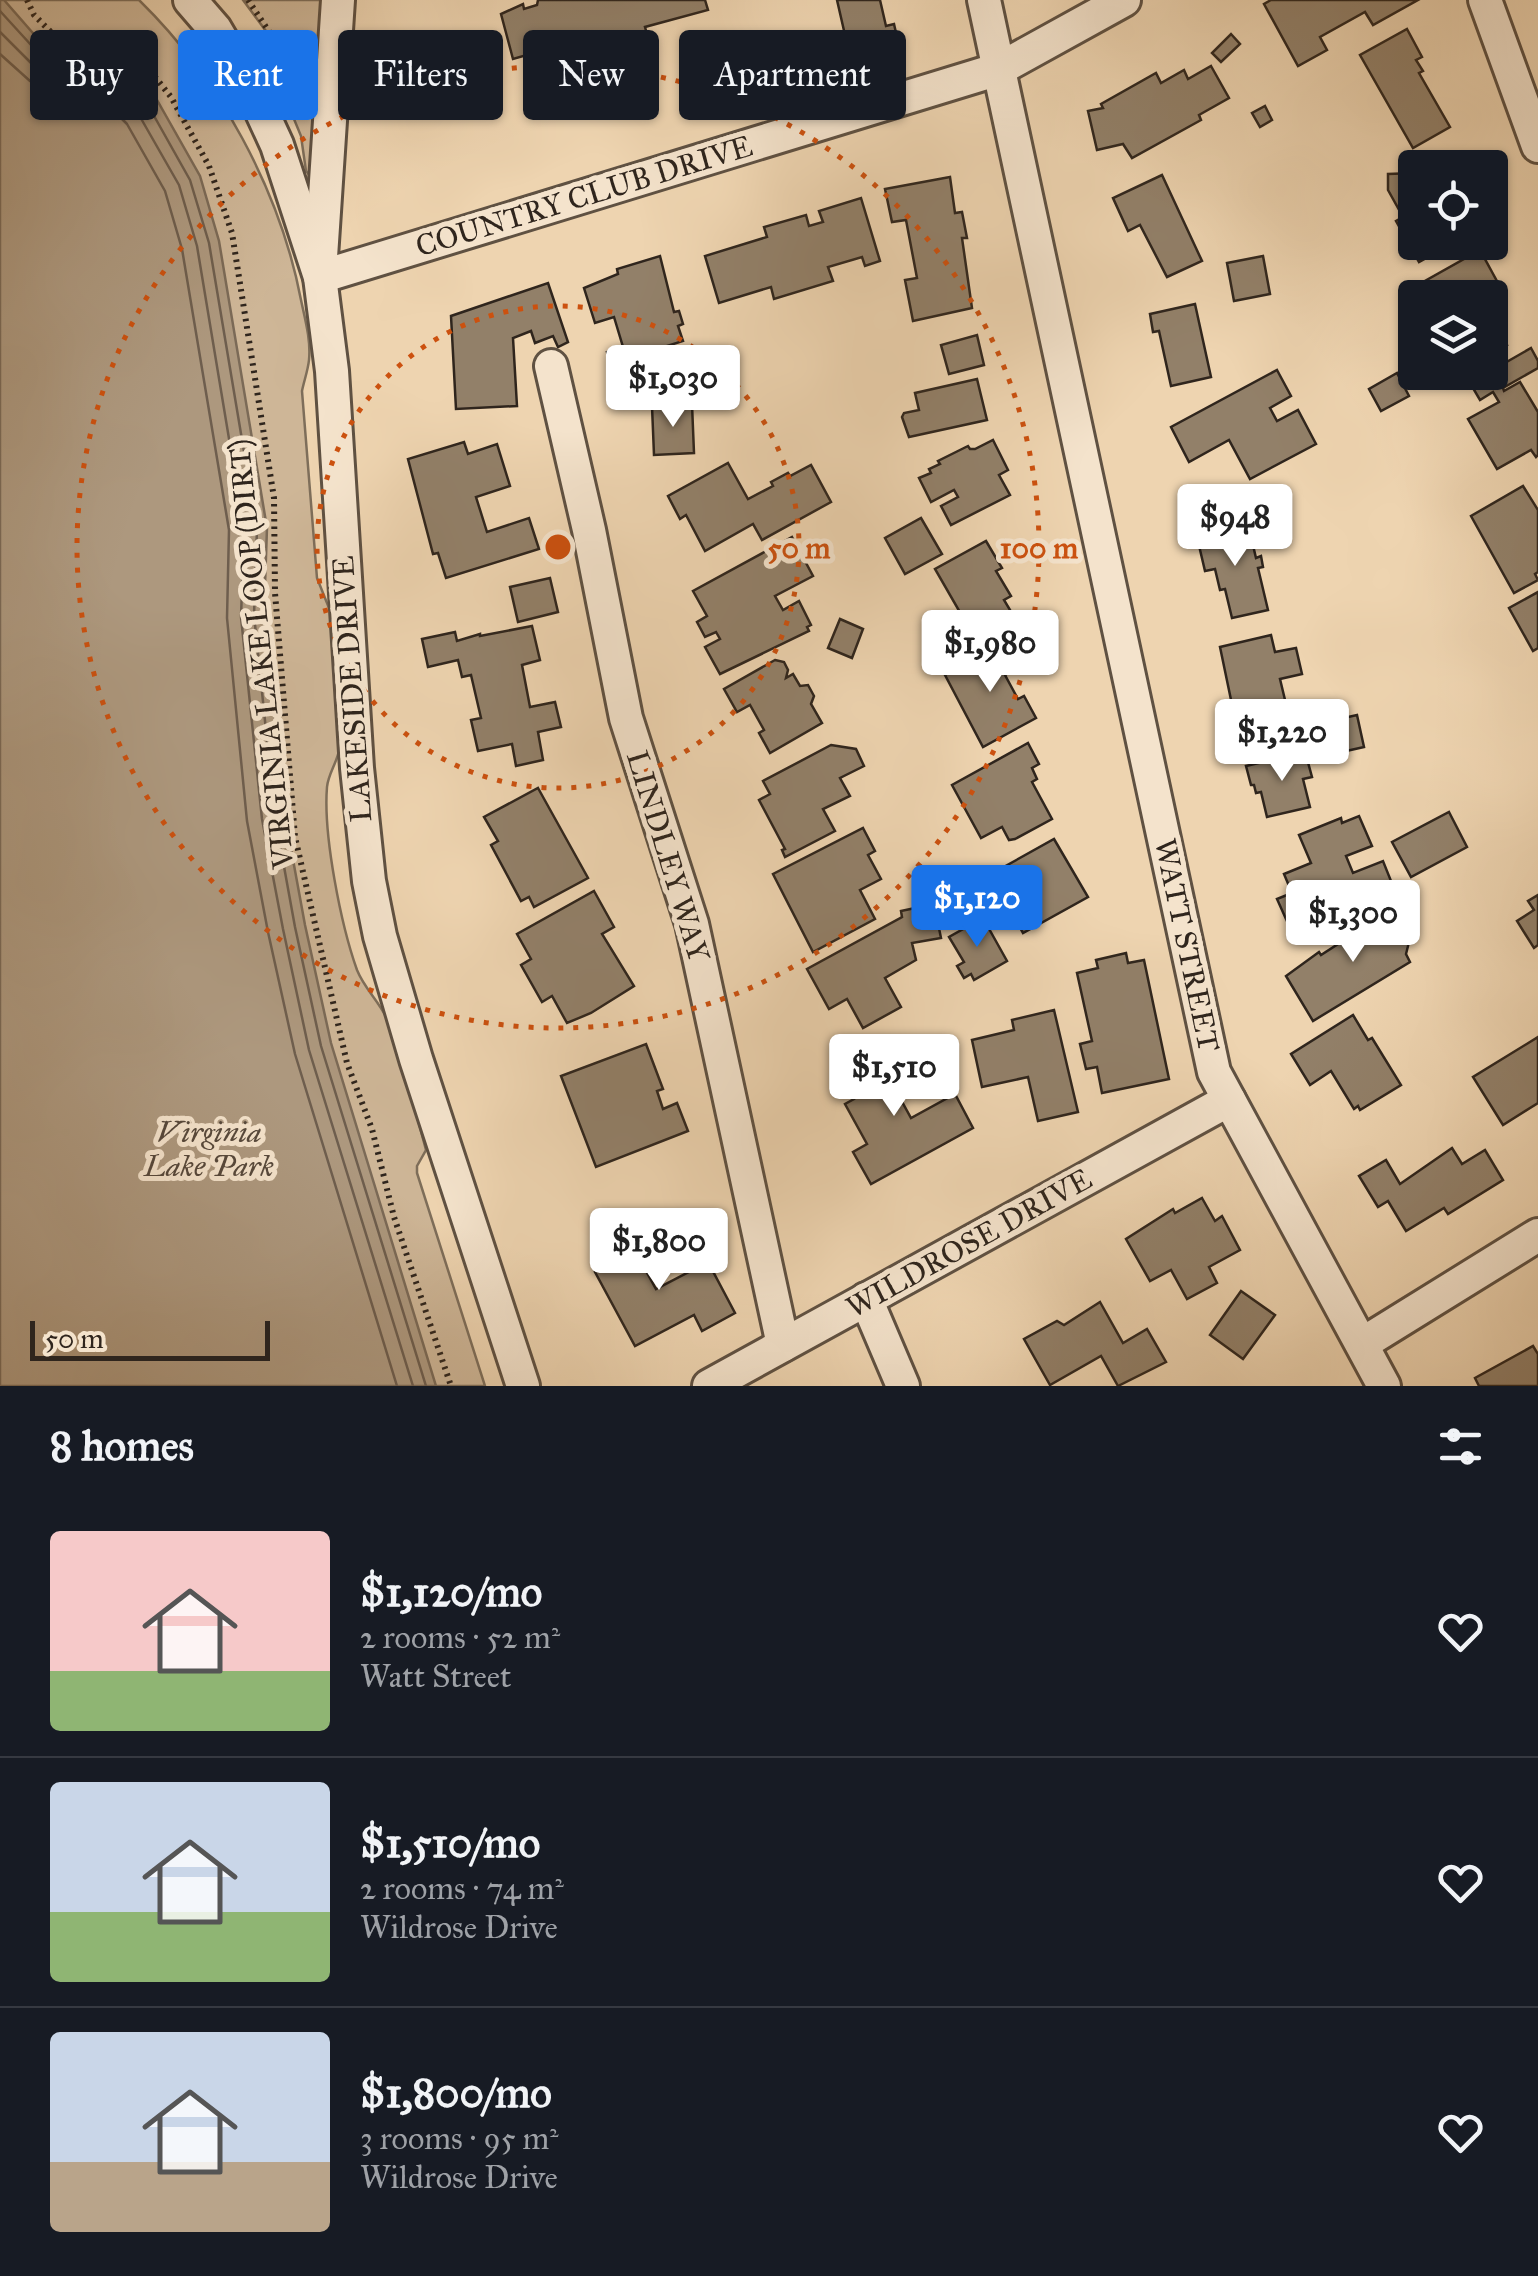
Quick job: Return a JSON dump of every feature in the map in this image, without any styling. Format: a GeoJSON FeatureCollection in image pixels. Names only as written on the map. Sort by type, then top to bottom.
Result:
{"type":"FeatureCollection","features":[{"type":"Feature","properties":{"kind":"street","name":"LAKESIDE DRIVE"},"geometry":{"type":"LineString","coordinates":[[190,0],[214,29],[254,95],[277,145],[320,276],[332,370],[356,768],[369,881],[380,936],[416,1059],[523,1386]]}},
{"type":"Feature","properties":{"kind":"street"},"geometry":{"type":"LineString","coordinates":[[320,276],[338,0]]}},
{"type":"Feature","properties":{"kind":"street","name":"WATT STREET"},"geometry":{"type":"LineString","coordinates":[[984,0],[1214,1072],[1384,1386]]}},
{"type":"Feature","properties":{"kind":"street","name":"COUNTRY CLUB DRIVE"},"geometry":{"type":"LineString","coordinates":[[320,276],[999,68],[1124,0]]}},
{"type":"Feature","properties":{"kind":"street"},"geometry":{"type":"LineString","coordinates":[[1485,0],[1538,146]]}},
{"type":"Feature","properties":{"kind":"street","name":"LINDLEY WAY"},"geometry":{"type":"LineString","coordinates":[[552,366],[626,718],[692,924],[783,1345]]}},
{"type":"Feature","properties":{"kind":"street","name":"WILDROSE DRIVE"},"geometry":{"type":"LineString","coordinates":[[709,1386],[1229,1100]]}},
{"type":"Feature","properties":{"kind":"street"},"geometry":{"type":"LineString","coordinates":[[1362,1344],[1538,1236]]}},
{"type":"Feature","properties":{"kind":"street"},"geometry":{"type":"LineString","coordinates":[[866,1299],[903,1386]]}},
{"type":"Feature","properties":{"kind":"path","name":"VIRGINIA LAKE LOOP (DIRT)"},"geometry":{"type":"LineString","coordinates":[[26,0],[34,16],[51,32],[65,39],[121,48],[147,66],[172,96],[210,166],[232,234],[274,498],[274,593],[296,838],[347,1063],[372,1129],[394,1217],[451,1386]]}},
{"type":"Feature","properties":{"kind":"path"},"geometry":{"type":"LineString","coordinates":[[248,0],[268,30]]}},
{"type":"Feature","properties":{"kind":"green space","name":"Virginia Lake Park"},"geometry":{"type":"Polygon","coordinates":[[[0,0],[139,0],[178,43],[178,120],[232,120],[262,177],[291,259],[309,345],[302,391],[317,578],[331,613],[333,632],[339,751],[329,778],[326,807],[334,880],[357,970],[386,1016],[404,1070],[426,1150],[417,1173],[485,1386],[0,1386],[0,0]]]}},
{"type":"Feature","properties":{"kind":"green space"},"geometry":{"type":"Polygon","coordinates":[[[243,0],[330,0],[318,119],[318,30],[265,30],[243,0]]]}},
{"type":"Feature","properties":{"kind":"green space"},"geometry":{"type":"Polygon","coordinates":[[[294,120],[318,120],[312,178],[306,171],[294,120]]]}},
{"type":"Feature","properties":{"kind":"water","name":"Virginia Lake Park"},"geometry":{"type":"Polygon","coordinates":[[[0,0],[4,0],[30,30],[30,120],[158,120],[158,102],[200,176],[219,241],[267,528],[264,614],[285,816],[305,925],[331,1043],[436,1386],[0,1386],[0,0]]]}},
{"type":"Feature","properties":{"kind":"building"},"geometry":{"type":"Polygon","coordinates":[[[538,0],[705,0],[708,10],[645,27],[646,30],[523,30],[523,56],[513,59],[501,14],[523,4],[524,9],[537,5],[538,0]]]}},
{"type":"Feature","properties":{"kind":"building"},"geometry":{"type":"Polygon","coordinates":[[[837,0],[880,0],[886,26],[894,24],[895,30],[844,30],[837,0]]]}},
{"type":"Feature","properties":{"kind":"building"},"geometry":{"type":"Polygon","coordinates":[[[1271,0],[1418,0],[1373,25],[1365,12],[1320,37],[1327,50],[1298,66],[1264,4],[1271,0]]]}},
{"type":"Feature","properties":{"kind":"building"},"geometry":{"type":"Polygon","coordinates":[[[1407,29],[1422,57],[1416,60],[1423,71],[1419,73],[1450,127],[1413,148],[1360,55],[1407,29]]]}},
{"type":"Feature","properties":{"kind":"building"},"geometry":{"type":"Polygon","coordinates":[[[1231,34],[1240,44],[1221,62],[1212,53],[1231,34]]]}},
{"type":"Feature","properties":{"kind":"building"},"geometry":{"type":"Polygon","coordinates":[[[1211,66],[1229,98],[1199,115],[1201,120],[1132,158],[1123,144],[1097,150],[1088,111],[1103,108],[1101,104],[1156,73],[1161,83],[1184,70],[1188,79],[1211,66]]]}},
{"type":"Feature","properties":{"kind":"building"},"geometry":{"type":"Polygon","coordinates":[[[1265,106],[1272,120],[1260,127],[1252,113],[1265,106]]]}},
{"type":"Feature","properties":{"kind":"building"},"geometry":{"type":"Polygon","coordinates":[[[1388,174],[1398,174],[1398,208],[1388,190],[1388,174]]]}},
{"type":"Feature","properties":{"kind":"building"},"geometry":{"type":"Polygon","coordinates":[[[1162,175],[1202,261],[1167,277],[1140,225],[1128,231],[1113,198],[1162,175]]]}},
{"type":"Feature","properties":{"kind":"building"},"geometry":{"type":"Polygon","coordinates":[[[950,177],[955,213],[962,212],[967,238],[962,238],[972,308],[913,321],[905,280],[917,278],[906,220],[892,222],[885,189],[950,177]]]}},
{"type":"Feature","properties":{"kind":"building"},"geometry":{"type":"Polygon","coordinates":[[[861,198],[880,261],[865,266],[862,257],[828,267],[833,281],[774,299],[771,287],[719,303],[705,256],[767,237],[764,227],[806,215],[809,226],[823,222],[819,211],[861,198]]]}},
{"type":"Feature","properties":{"kind":"building"},"geometry":{"type":"Polygon","coordinates":[[[660,256],[674,312],[679,311],[683,324],[678,326],[683,341],[648,352],[657,379],[619,390],[607,352],[623,347],[614,317],[595,323],[584,288],[618,274],[617,269],[660,256]]]}},
{"type":"Feature","properties":{"kind":"building"},"geometry":{"type":"Polygon","coordinates":[[[1263,256],[1270,294],[1234,301],[1227,263],[1263,256]]]}},
{"type":"Feature","properties":{"kind":"building"},"geometry":{"type":"Polygon","coordinates":[[[1462,260],[1485,260],[1496,280],[1427,280],[1462,260]]]}},
{"type":"Feature","properties":{"kind":"building"},"geometry":{"type":"Polygon","coordinates":[[[548,283],[568,342],[558,347],[553,336],[535,343],[531,331],[513,338],[517,406],[456,409],[451,316],[548,283]]]}},
{"type":"Feature","properties":{"kind":"building"},"geometry":{"type":"Polygon","coordinates":[[[1195,304],[1211,377],[1171,386],[1159,331],[1153,332],[1150,314],[1195,304]]]}},
{"type":"Feature","properties":{"kind":"building"},"geometry":{"type":"Polygon","coordinates":[[[977,335],[984,365],[949,374],[941,345],[977,335]]]}},
{"type":"Feature","properties":{"kind":"building"},"geometry":{"type":"Polygon","coordinates":[[[1531,348],[1538,368],[1508,385],[1508,361],[1531,348]]]}},
{"type":"Feature","properties":{"kind":"building"},"geometry":{"type":"Polygon","coordinates":[[[1277,370],[1291,396],[1270,408],[1277,421],[1298,410],[1316,444],[1250,479],[1229,440],[1189,462],[1171,427],[1277,370]]]}},
{"type":"Feature","properties":{"kind":"building"},"geometry":{"type":"Polygon","coordinates":[[[1397,373],[1398,390],[1406,390],[1409,396],[1381,411],[1369,389],[1397,373]]]}},
{"type":"Feature","properties":{"kind":"building"},"geometry":{"type":"Polygon","coordinates":[[[977,379],[987,420],[909,437],[902,417],[919,410],[915,393],[977,379]]]}},
{"type":"Feature","properties":{"kind":"building"},"geometry":{"type":"Polygon","coordinates":[[[1520,382],[1538,412],[1538,455],[1531,450],[1497,469],[1468,419],[1499,402],[1493,392],[1480,400],[1474,390],[1504,391],[1520,382]]]}},
{"type":"Feature","properties":{"kind":"building"},"geometry":{"type":"Polygon","coordinates":[[[692,404],[694,453],[654,455],[652,406],[692,404]]]}},
{"type":"Feature","properties":{"kind":"building"},"geometry":{"type":"Polygon","coordinates":[[[993,440],[1008,470],[999,475],[1010,495],[951,525],[941,506],[958,497],[954,490],[931,502],[919,478],[931,473],[929,469],[940,464],[938,461],[968,446],[975,449],[993,440]]]}},
{"type":"Feature","properties":{"kind":"building"},"geometry":{"type":"Polygon","coordinates":[[[464,442],[468,454],[497,444],[510,486],[476,497],[487,532],[529,518],[539,549],[446,578],[438,553],[433,554],[408,459],[464,442]]]}},
{"type":"Feature","properties":{"kind":"building"},"geometry":{"type":"Polygon","coordinates":[[[728,463],[748,499],[773,486],[771,482],[811,465],[831,502],[762,540],[753,524],[705,551],[686,515],[680,519],[668,496],[728,463]]]}},
{"type":"Feature","properties":{"kind":"building"},"geometry":{"type":"Polygon","coordinates":[[[1523,486],[1538,510],[1538,580],[1514,593],[1471,516],[1523,486]]]}},
{"type":"Feature","properties":{"kind":"building"},"geometry":{"type":"Polygon","coordinates":[[[921,518],[942,554],[905,574],[885,538],[921,518]]]}},
{"type":"Feature","properties":{"kind":"building"},"geometry":{"type":"Polygon","coordinates":[[[1248,524],[1256,558],[1261,556],[1263,567],[1258,568],[1268,610],[1232,618],[1215,569],[1205,571],[1197,537],[1248,524]]]}},
{"type":"Feature","properties":{"kind":"building"},"geometry":{"type":"Polygon","coordinates":[[[792,537],[813,576],[775,596],[783,610],[799,601],[811,625],[807,627],[809,631],[720,674],[705,647],[720,639],[716,632],[705,637],[697,622],[707,616],[693,591],[792,537]]]}},
{"type":"Feature","properties":{"kind":"building"},"geometry":{"type":"Polygon","coordinates":[[[986,541],[1002,568],[996,571],[1011,596],[1004,600],[1016,620],[967,647],[952,619],[961,614],[935,569],[986,541]]]}},
{"type":"Feature","properties":{"kind":"building"},"geometry":{"type":"Polygon","coordinates":[[[550,578],[558,612],[518,622],[510,587],[550,578]]]}},
{"type":"Feature","properties":{"kind":"building"},"geometry":{"type":"Polygon","coordinates":[[[1538,592],[1538,648],[1533,651],[1509,608],[1538,592]]]}},
{"type":"Feature","properties":{"kind":"building"},"geometry":{"type":"Polygon","coordinates":[[[840,619],[863,629],[852,658],[828,648],[840,619]]]}},
{"type":"Feature","properties":{"kind":"building"},"geometry":{"type":"Polygon","coordinates":[[[532,626],[540,660],[522,665],[530,707],[555,702],[561,727],[538,732],[543,760],[516,766],[512,744],[478,751],[471,720],[481,718],[471,675],[462,677],[458,660],[428,667],[422,639],[455,632],[457,641],[532,626]]]}},
{"type":"Feature","properties":{"kind":"building"},"geometry":{"type":"Polygon","coordinates":[[[1271,635],[1275,652],[1296,648],[1302,674],[1280,679],[1291,725],[1257,732],[1254,716],[1235,719],[1220,647],[1271,635]]]}},
{"type":"Feature","properties":{"kind":"building"},"geometry":{"type":"Polygon","coordinates":[[[1005,643],[1018,668],[1005,675],[1018,699],[1024,696],[1036,718],[983,747],[945,675],[1005,643]]]}},
{"type":"Feature","properties":{"kind":"building"},"geometry":{"type":"Polygon","coordinates":[[[775,660],[784,662],[786,678],[793,674],[800,686],[808,685],[814,696],[811,704],[822,723],[770,753],[759,733],[764,730],[750,705],[737,712],[724,689],[775,660]]]}},
{"type":"Feature","properties":{"kind":"building"},"geometry":{"type":"Polygon","coordinates":[[[1357,715],[1364,747],[1324,756],[1317,724],[1357,715]]]}},
{"type":"Feature","properties":{"kind":"building"},"geometry":{"type":"Polygon","coordinates":[[[1028,743],[1039,764],[1032,768],[1037,779],[1032,782],[1052,819],[1015,839],[1009,840],[1002,827],[981,838],[952,785],[1028,743]]]}},
{"type":"Feature","properties":{"kind":"building"},"geometry":{"type":"Polygon","coordinates":[[[831,745],[856,749],[864,766],[840,778],[850,796],[823,809],[835,831],[785,857],[785,849],[759,800],[770,794],[763,781],[831,745]]]}},
{"type":"Feature","properties":{"kind":"building"},"geometry":{"type":"Polygon","coordinates":[[[1306,755],[1312,777],[1303,779],[1310,807],[1267,817],[1261,792],[1256,793],[1251,785],[1246,766],[1306,755]]]}},
{"type":"Feature","properties":{"kind":"building"},"geometry":{"type":"Polygon","coordinates":[[[538,788],[588,878],[534,907],[529,897],[521,901],[491,845],[498,841],[484,817],[538,788]]]}},
{"type":"Feature","properties":{"kind":"building"},"geometry":{"type":"Polygon","coordinates":[[[1449,812],[1467,847],[1411,877],[1392,842],[1449,812]]]}},
{"type":"Feature","properties":{"kind":"building"},"geometry":{"type":"Polygon","coordinates":[[[1359,816],[1372,846],[1346,856],[1353,873],[1383,861],[1393,886],[1321,922],[1319,916],[1290,928],[1277,899],[1292,893],[1284,874],[1311,863],[1299,835],[1341,818],[1342,823],[1359,816]]]}},
{"type":"Feature","properties":{"kind":"building"},"geometry":{"type":"Polygon","coordinates":[[[863,828],[875,851],[868,855],[881,879],[860,890],[875,919],[813,952],[773,874],[863,828]]]}},
{"type":"Feature","properties":{"kind":"building"},"geometry":{"type":"Polygon","coordinates":[[[1054,839],[1088,897],[1023,933],[1010,909],[1003,913],[984,878],[1054,839]]]}},
{"type":"Feature","properties":{"kind":"building"},"geometry":{"type":"Polygon","coordinates":[[[594,891],[614,927],[602,934],[634,986],[567,1023],[552,996],[542,1002],[521,965],[531,959],[517,934],[594,891]]]}},
{"type":"Feature","properties":{"kind":"building"},"geometry":{"type":"Polygon","coordinates":[[[1538,895],[1538,945],[1534,948],[1517,921],[1534,910],[1528,901],[1538,895]]]}},
{"type":"Feature","properties":{"kind":"building"},"geometry":{"type":"Polygon","coordinates":[[[934,904],[941,938],[912,943],[916,960],[885,978],[901,1007],[863,1028],[847,999],[829,1009],[807,969],[902,917],[901,911],[934,904]]]}},
{"type":"Feature","properties":{"kind":"building"},"geometry":{"type":"Polygon","coordinates":[[[1369,911],[1414,922],[1406,954],[1410,962],[1313,1021],[1286,976],[1319,952],[1321,955],[1349,937],[1361,942],[1369,911]]]}},
{"type":"Feature","properties":{"kind":"building"},"geometry":{"type":"Polygon","coordinates":[[[983,918],[1007,961],[974,980],[971,974],[964,978],[957,966],[964,962],[949,937],[983,918]]]}},
{"type":"Feature","properties":{"kind":"building"},"geometry":{"type":"Polygon","coordinates":[[[1126,953],[1128,963],[1144,960],[1169,1079],[1102,1093],[1097,1067],[1086,1069],[1080,1044],[1092,1041],[1077,973],[1098,968],[1096,960],[1126,953]]]}},
{"type":"Feature","properties":{"kind":"building"},"geometry":{"type":"Polygon","coordinates":[[[1054,1010],[1078,1112],[1038,1121],[1028,1077],[982,1087],[972,1040],[1014,1030],[1012,1020],[1054,1010]]]}},
{"type":"Feature","properties":{"kind":"building"},"geometry":{"type":"Polygon","coordinates":[[[1353,1015],[1401,1085],[1360,1110],[1358,1106],[1354,1109],[1331,1071],[1310,1085],[1291,1054],[1353,1015]]]}},
{"type":"Feature","properties":{"kind":"building"},"geometry":{"type":"Polygon","coordinates":[[[1538,1037],[1538,1103],[1503,1125],[1473,1077],[1538,1037]]]}},
{"type":"Feature","properties":{"kind":"building"},"geometry":{"type":"Polygon","coordinates":[[[646,1044],[663,1089],[657,1091],[663,1109],[677,1103],[688,1131],[596,1167],[561,1076],[646,1044]]]}},
{"type":"Feature","properties":{"kind":"building"},"geometry":{"type":"Polygon","coordinates":[[[871,1045],[911,1118],[955,1094],[973,1128],[871,1184],[853,1152],[867,1144],[845,1104],[854,1099],[836,1065],[871,1045]]]}},
{"type":"Feature","properties":{"kind":"building"},"geometry":{"type":"Polygon","coordinates":[[[1452,1148],[1462,1164],[1485,1150],[1503,1180],[1448,1214],[1444,1208],[1406,1231],[1388,1201],[1378,1207],[1359,1176],[1386,1160],[1400,1184],[1452,1148]]]}},
{"type":"Feature","properties":{"kind":"building"},"geometry":{"type":"Polygon","coordinates":[[[1202,1198],[1215,1221],[1222,1216],[1240,1250],[1209,1267],[1217,1283],[1187,1299],[1171,1270],[1150,1281],[1126,1239],[1173,1209],[1175,1213],[1202,1198]]]}},
{"type":"Feature","properties":{"kind":"building"},"geometry":{"type":"Polygon","coordinates":[[[647,1235],[661,1261],[645,1269],[656,1289],[708,1262],[735,1313],[702,1331],[694,1315],[635,1346],[595,1272],[615,1261],[608,1248],[627,1238],[631,1244],[647,1235]]]}},
{"type":"Feature","properties":{"kind":"building"},"geometry":{"type":"Polygon","coordinates":[[[1241,1291],[1275,1315],[1243,1359],[1210,1335],[1241,1291]]]}},
{"type":"Feature","properties":{"kind":"building"},"geometry":{"type":"Polygon","coordinates":[[[1100,1302],[1123,1343],[1147,1329],[1166,1362],[1118,1386],[1101,1356],[1050,1385],[1024,1339],[1057,1321],[1064,1325],[1100,1302]]]}},
{"type":"Feature","properties":{"kind":"building"},"geometry":{"type":"Polygon","coordinates":[[[1533,1346],[1538,1354],[1538,1386],[1479,1386],[1475,1378],[1533,1346]]]}}]}
